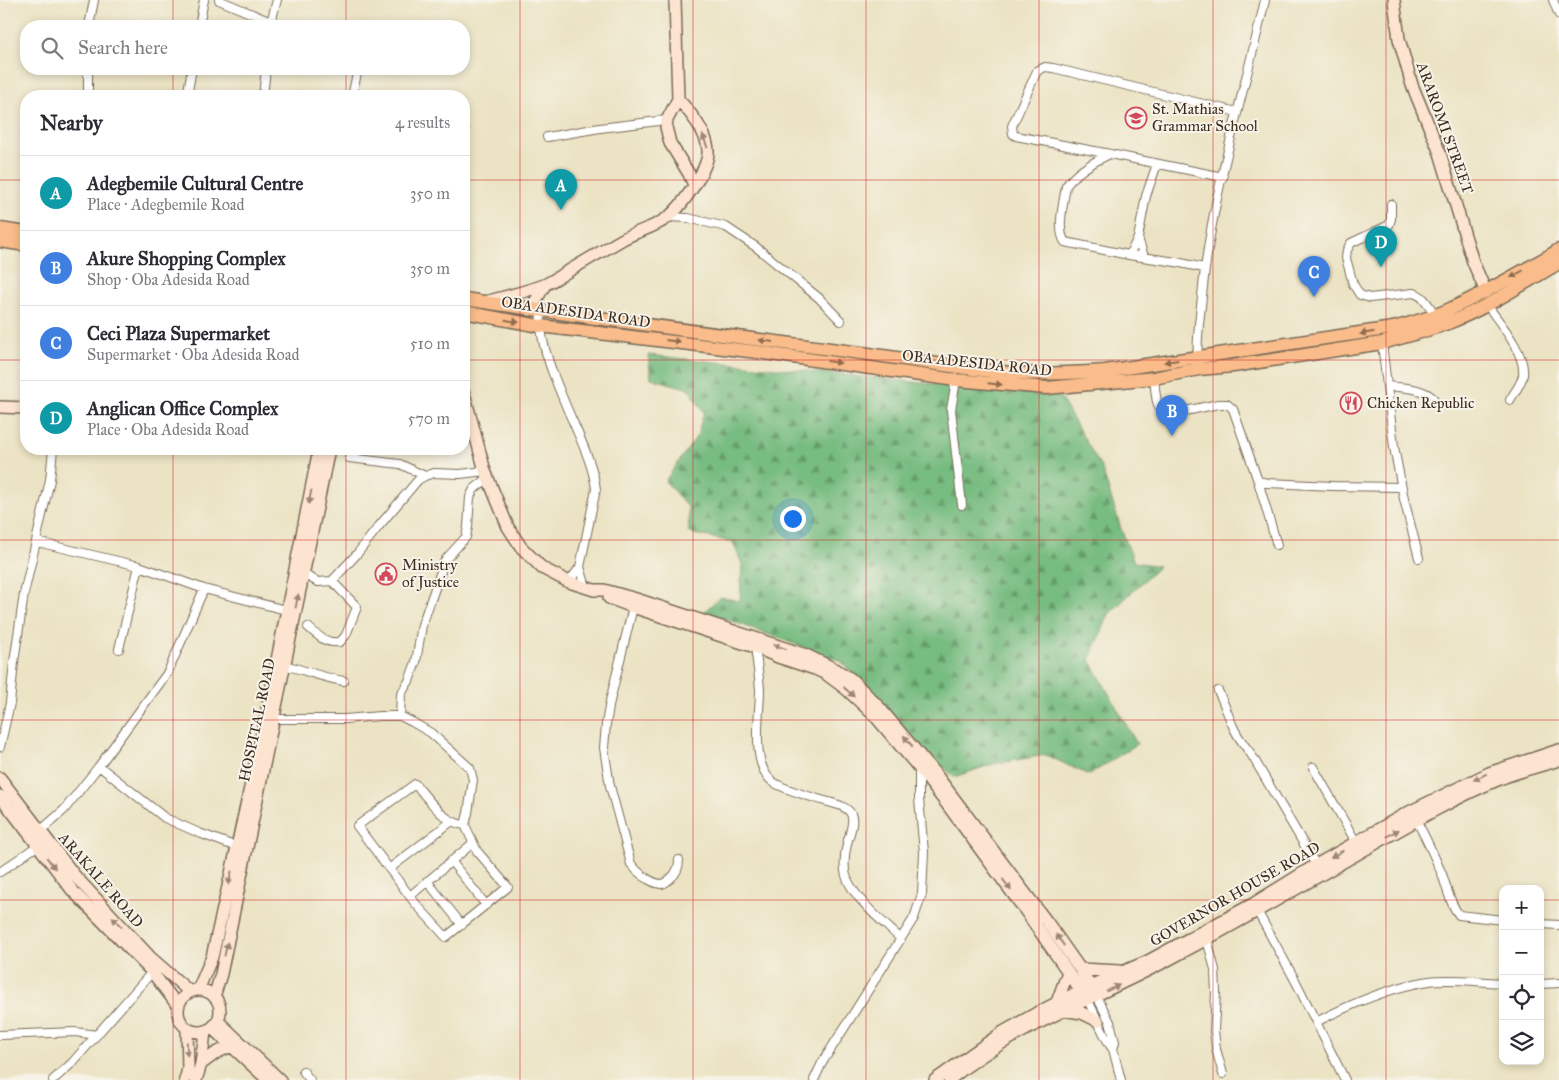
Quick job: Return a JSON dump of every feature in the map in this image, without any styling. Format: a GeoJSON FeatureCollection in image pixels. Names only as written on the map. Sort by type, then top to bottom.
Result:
{"type":"FeatureCollection","features":[{"type":"Feature","properties":{"kind":"main road"},"geometry":{"type":"LineString","coordinates":[[0,229],[20,232]]}},
{"type":"Feature","properties":{"kind":"main road"},"geometry":{"type":"LineString","coordinates":[[0,241],[20,244]]}},
{"type":"Feature","properties":{"kind":"main road","name":"OBA ADESIDA ROAD"},"geometry":{"type":"LineString","coordinates":[[470,313],[540,326],[766,353],[956,380],[1046,388],[1154,378],[1198,363],[1232,366],[1401,339],[1448,323],[1559,250]]}},
{"type":"Feature","properties":{"kind":"main road","name":"OBA ADESIDA ROAD"},"geometry":{"type":"LineString","coordinates":[[470,300],[536,311],[959,367],[1012,373],[1060,374],[1198,363],[1393,328],[1487,298],[1559,263]]}},
{"type":"Feature","properties":{"kind":"street"},"geometry":{"type":"LineString","coordinates":[[90,20],[94,0]]}},
{"type":"Feature","properties":{"kind":"street"},"geometry":{"type":"LineString","coordinates":[[200,20],[204,0]]}},
{"type":"Feature","properties":{"kind":"street"},"geometry":{"type":"LineString","coordinates":[[219,0],[262,20]]}},
{"type":"Feature","properties":{"kind":"street"},"geometry":{"type":"LineString","coordinates":[[272,20],[277,0]]}},
{"type":"Feature","properties":{"kind":"street"},"geometry":{"type":"LineString","coordinates":[[675,0],[678,99],[667,120],[667,137],[694,185]]}},
{"type":"Feature","properties":{"kind":"street"},"geometry":{"type":"LineString","coordinates":[[1198,363],[1204,268],[1215,208],[1265,0]]}},
{"type":"Feature","properties":{"kind":"street","name":"ARAROMI STREET"},"geometry":{"type":"LineString","coordinates":[[1394,0],[1398,39],[1412,85],[1440,153],[1473,262],[1487,298]]}},
{"type":"Feature","properties":{"kind":"street"},"geometry":{"type":"LineString","coordinates":[[1553,0],[1559,15]]}},
{"type":"Feature","properties":{"kind":"street"},"geometry":{"type":"LineString","coordinates":[[1223,177],[1016,136],[1013,134],[1012,126],[1038,71],[1040,68],[1045,67],[1237,112]]}},
{"type":"Feature","properties":{"kind":"street"},"geometry":{"type":"LineString","coordinates":[[88,75],[88,90]]}},
{"type":"Feature","properties":{"kind":"street"},"geometry":{"type":"LineString","coordinates":[[188,90],[191,75]]}},
{"type":"Feature","properties":{"kind":"street"},"geometry":{"type":"LineString","coordinates":[[264,90],[265,75]]}},
{"type":"Feature","properties":{"kind":"street"},"geometry":{"type":"LineString","coordinates":[[353,90],[357,75]]}},
{"type":"Feature","properties":{"kind":"street"},"geometry":{"type":"LineString","coordinates":[[485,302],[545,285],[625,238],[668,217],[676,209],[701,174],[707,160],[708,146],[699,126],[678,99]]}},
{"type":"Feature","properties":{"kind":"street"},"geometry":{"type":"LineString","coordinates":[[547,137],[667,120]]}},
{"type":"Feature","properties":{"kind":"street"},"geometry":{"type":"LineString","coordinates":[[1110,154],[1097,160],[1069,181],[1066,186],[1060,231],[1065,242],[1204,268]]}},
{"type":"Feature","properties":{"kind":"street"},"geometry":{"type":"LineString","coordinates":[[1129,255],[1138,238],[1146,196],[1157,164]]}},
{"type":"Feature","properties":{"kind":"street"},"geometry":{"type":"LineString","coordinates":[[1391,204],[1389,224],[1351,243],[1347,250],[1346,258],[1353,284],[1360,295],[1370,298],[1418,294],[1426,301],[1435,315]]}},
{"type":"Feature","properties":{"kind":"street"},"geometry":{"type":"LineString","coordinates":[[668,217],[688,218],[726,228],[756,247],[820,298],[841,320]]}},
{"type":"Feature","properties":{"kind":"street"},"geometry":{"type":"LineString","coordinates":[[1138,238],[1144,257]]}},
{"type":"Feature","properties":{"kind":"street"},"geometry":{"type":"LineString","coordinates":[[545,285],[536,311],[548,359],[562,398],[586,452],[596,489],[580,567],[569,582]]}},
{"type":"Feature","properties":{"kind":"street"},"geometry":{"type":"LineString","coordinates":[[1487,298],[1519,355],[1523,373],[1520,385],[1510,400]]}},
{"type":"Feature","properties":{"kind":"street"},"geometry":{"type":"LineString","coordinates":[[1382,343],[1394,447],[1419,558]]}},
{"type":"Feature","properties":{"kind":"street"},"geometry":{"type":"LineString","coordinates":[[1154,378],[1158,406],[1162,413],[1167,415],[1218,404],[1227,404],[1232,409],[1258,481],[1277,545]]}},
{"type":"Feature","properties":{"kind":"street"},"geometry":{"type":"LineString","coordinates":[[956,380],[951,410],[962,505]]}},
{"type":"Feature","properties":{"kind":"street"},"geometry":{"type":"LineString","coordinates":[[1387,386],[1417,390],[1428,393],[1433,398]]}},
{"type":"Feature","properties":{"kind":"street"},"geometry":{"type":"LineString","coordinates":[[0,407],[20,408]]}},
{"type":"Feature","properties":{"kind":"street"},"geometry":{"type":"LineString","coordinates":[[470,415],[486,475],[508,527],[521,547],[542,568],[603,596],[815,669],[846,689],[874,716],[919,768],[993,864],[1068,972],[1089,993],[1110,1022],[1115,1042],[1113,1048]]}},
{"type":"Feature","properties":{"kind":"street"},"geometry":{"type":"LineString","coordinates":[[0,747],[10,703],[24,594],[50,480],[52,455]]}},
{"type":"Feature","properties":{"kind":"street","name":"HOSPITAL ROAD"},"geometry":{"type":"LineString","coordinates":[[194,991],[212,957],[266,715],[318,455]]}},
{"type":"Feature","properties":{"kind":"street","name":"HOSPITAL ROAD"},"geometry":{"type":"LineString","coordinates":[[214,997],[223,964],[329,455]]}},
{"type":"Feature","properties":{"kind":"street"},"geometry":{"type":"LineString","coordinates":[[350,458],[400,464],[425,476]]}},
{"type":"Feature","properties":{"kind":"street"},"geometry":{"type":"LineString","coordinates":[[303,574],[318,582],[332,581],[357,554],[413,486],[425,476],[434,474],[486,475]]}},
{"type":"Feature","properties":{"kind":"street"},"geometry":{"type":"LineString","coordinates":[[400,716],[401,694],[409,681],[416,662],[422,625],[445,560],[466,537],[470,497],[486,475]]}},
{"type":"Feature","properties":{"kind":"street"},"geometry":{"type":"LineString","coordinates":[[1258,481],[1333,486],[1402,486]]}},
{"type":"Feature","properties":{"kind":"street"},"geometry":{"type":"LineString","coordinates":[[37,542],[139,566],[204,589],[286,610]]}},
{"type":"Feature","properties":{"kind":"street"},"geometry":{"type":"LineString","coordinates":[[119,649],[139,566]]}},
{"type":"Feature","properties":{"kind":"street"},"geometry":{"type":"LineString","coordinates":[[580,567],[590,589]]}},
{"type":"Feature","properties":{"kind":"street"},"geometry":{"type":"LineString","coordinates":[[308,628],[320,638],[332,643],[340,642],[346,635],[357,607],[332,581]]}},
{"type":"Feature","properties":{"kind":"street"},"geometry":{"type":"LineString","coordinates":[[40,831],[64,810],[168,672],[204,589]]}},
{"type":"Feature","properties":{"kind":"street"},"geometry":{"type":"LineString","coordinates":[[590,589],[604,590],[636,599],[806,655],[851,679],[879,707],[937,776],[1080,969],[1098,1021],[1108,1043],[1113,1048],[1121,1080]]}},
{"type":"Feature","properties":{"kind":"street"},"geometry":{"type":"LineString","coordinates":[[633,607],[606,724],[604,748],[608,771],[631,864],[636,871],[654,882],[662,884],[675,875],[679,868],[679,860]]}},
{"type":"Feature","properties":{"kind":"street"},"geometry":{"type":"LineString","coordinates":[[755,647],[759,680],[760,760],[763,770],[774,782],[847,809],[851,814],[852,821],[846,845],[846,877],[869,910],[900,938]]}},
{"type":"Feature","properties":{"kind":"street"},"geometry":{"type":"LineString","coordinates":[[284,665],[312,672],[327,679],[344,681]]}},
{"type":"Feature","properties":{"kind":"street"},"geometry":{"type":"LineString","coordinates":[[1218,691],[1241,742],[1251,754],[1316,865]]}},
{"type":"Feature","properties":{"kind":"street"},"geometry":{"type":"LineString","coordinates":[[273,719],[345,719],[400,716],[431,733],[470,768],[473,780],[468,814],[464,825],[477,850],[508,887],[446,937],[410,896],[357,826],[415,784],[444,816],[457,824],[464,825]]}},
{"type":"Feature","properties":{"kind":"street","name":"GOVERNOR HOUSE ROAD"},"geometry":{"type":"LineString","coordinates":[[935,1080],[1003,1032],[1089,993],[1133,978],[1207,939],[1316,865],[1407,813],[1489,773],[1559,750]]}},
{"type":"Feature","properties":{"kind":"street","name":"GOVERNOR HOUSE ROAD"},"geometry":{"type":"LineString","coordinates":[[1089,993],[1125,971],[1255,908],[1416,820],[1502,778],[1559,760]]}},
{"type":"Feature","properties":{"kind":"street"},"geometry":{"type":"LineString","coordinates":[[99,766],[165,818],[237,848]]}},
{"type":"Feature","properties":{"kind":"street"},"geometry":{"type":"LineString","coordinates":[[1313,767],[1356,842]]}},
{"type":"Feature","properties":{"kind":"street"},"geometry":{"type":"LineString","coordinates":[[814,1080],[822,1063],[914,918],[922,894],[924,852],[919,799],[919,768]]}},
{"type":"Feature","properties":{"kind":"street","name":"ARAKALE ROAD"},"geometry":{"type":"LineString","coordinates":[[0,778],[75,876],[151,958],[194,991]]}},
{"type":"Feature","properties":{"kind":"street","name":"ARAKALE ROAD"},"geometry":{"type":"LineString","coordinates":[[0,796],[72,890],[152,972],[178,1006]]}},
{"type":"Feature","properties":{"kind":"street"},"geometry":{"type":"LineString","coordinates":[[1416,820],[1432,852],[1455,910],[1459,915],[1499,920]]}},
{"type":"Feature","properties":{"kind":"street"},"geometry":{"type":"LineString","coordinates":[[389,868],[452,821]]}},
{"type":"Feature","properties":{"kind":"street"},"geometry":{"type":"LineString","coordinates":[[410,896],[473,843]]}},
{"type":"Feature","properties":{"kind":"street"},"geometry":{"type":"LineString","coordinates":[[0,872],[37,846]]}},
{"type":"Feature","properties":{"kind":"street"},"geometry":{"type":"LineString","coordinates":[[451,861],[486,905]]}},
{"type":"Feature","properties":{"kind":"street"},"geometry":{"type":"LineString","coordinates":[[427,881],[462,924]]}},
{"type":"Feature","properties":{"kind":"street"},"geometry":{"type":"LineString","coordinates":[[1255,908],[1345,1080]]}},
{"type":"Feature","properties":{"kind":"street"},"geometry":{"type":"LineString","coordinates":[[1544,924],[1559,925]]}},
{"type":"Feature","properties":{"kind":"street"},"geometry":{"type":"LineString","coordinates":[[1207,939],[1215,970],[1214,1030],[1216,1049],[1223,1074]]}},
{"type":"Feature","properties":{"kind":"street"},"geometry":{"type":"LineString","coordinates":[[1080,969],[1125,971]]}},
{"type":"Feature","properties":{"kind":"street"},"geometry":{"type":"LineString","coordinates":[[53,1080],[72,1063],[152,972]]}},
{"type":"Feature","properties":{"kind":"street"},"geometry":{"type":"LineString","coordinates":[[1068,972],[1060,1006],[1082,1013],[1098,1021]]}},
{"type":"Feature","properties":{"kind":"street"},"geometry":{"type":"LineString","coordinates":[[1316,1022],[1355,1002],[1428,981],[1454,980],[1499,984]]}},
{"type":"Feature","properties":{"kind":"street"},"geometry":{"type":"LineString","coordinates":[[1544,984],[1559,983]]}},
{"type":"Feature","properties":{"kind":"street"},"geometry":{"type":"LineString","coordinates":[[196,1080],[212,1027],[220,1013],[219,1004],[207,992],[194,991],[182,998],[178,1006],[178,1014],[181,1023],[187,1029],[195,1032],[212,1027]]}},
{"type":"Feature","properties":{"kind":"street","name":"GOVERNOR HOUSE ROAD"},"geometry":{"type":"LineString","coordinates":[[949,1080],[964,1068],[1060,1006]]}},
{"type":"Feature","properties":{"kind":"street"},"geometry":{"type":"LineString","coordinates":[[212,1027],[268,1080]]}},
{"type":"Feature","properties":{"kind":"street"},"geometry":{"type":"LineString","coordinates":[[212,1027],[280,1080]]}},
{"type":"Feature","properties":{"kind":"street"},"geometry":{"type":"LineString","coordinates":[[185,1080],[188,1069],[187,1029]]}},
{"type":"Feature","properties":{"kind":"street"},"geometry":{"type":"LineString","coordinates":[[0,1035],[75,1032],[97,1035]]}},
{"type":"Feature","properties":{"kind":"street"},"geometry":{"type":"LineString","coordinates":[[201,1064],[216,1053],[231,1046]]}},
{"type":"Feature","properties":{"kind":"street"},"geometry":{"type":"LineString","coordinates":[[303,1071],[310,1080]]}},
{"type":"Feature","properties":{"kind":"green space"},"geometry":{"type":"Polygon","coordinates":[[[648,355],[1060,397],[1102,469],[1121,529],[1134,562],[1159,566],[1109,614],[1090,660],[1137,744],[1089,775],[1046,755],[993,764],[954,777],[924,749],[841,661],[726,619],[703,613],[720,597],[740,601],[742,564],[733,542],[689,533],[688,507],[665,481],[697,436],[704,412],[689,389],[651,378],[648,355]]]}},
{"type":"Feature","properties":{"kind":"place","name":"St. Mathias Grammar School"},"geometry":{"type":"Point","coordinates":[1136,118]}},
{"type":"Feature","properties":{"kind":"place","name":"Adegbemile Cultural Centre"},"geometry":{"type":"Point","coordinates":[561,210]}},
{"type":"Feature","properties":{"kind":"place","name":"Anglican Office Complex"},"geometry":{"type":"Point","coordinates":[1381,267]}},
{"type":"Feature","properties":{"kind":"place","name":"Ceci Plaza Supermarket"},"geometry":{"type":"Point","coordinates":[1314,297]}},
{"type":"Feature","properties":{"kind":"place","name":"Chicken Republic"},"geometry":{"type":"Point","coordinates":[1351,403]}},
{"type":"Feature","properties":{"kind":"place","name":"Akure Shopping Complex"},"geometry":{"type":"Point","coordinates":[1172,436]}},
{"type":"Feature","properties":{"kind":"place","name":"Ministry of Justice"},"geometry":{"type":"Point","coordinates":[386,574]}}]}
